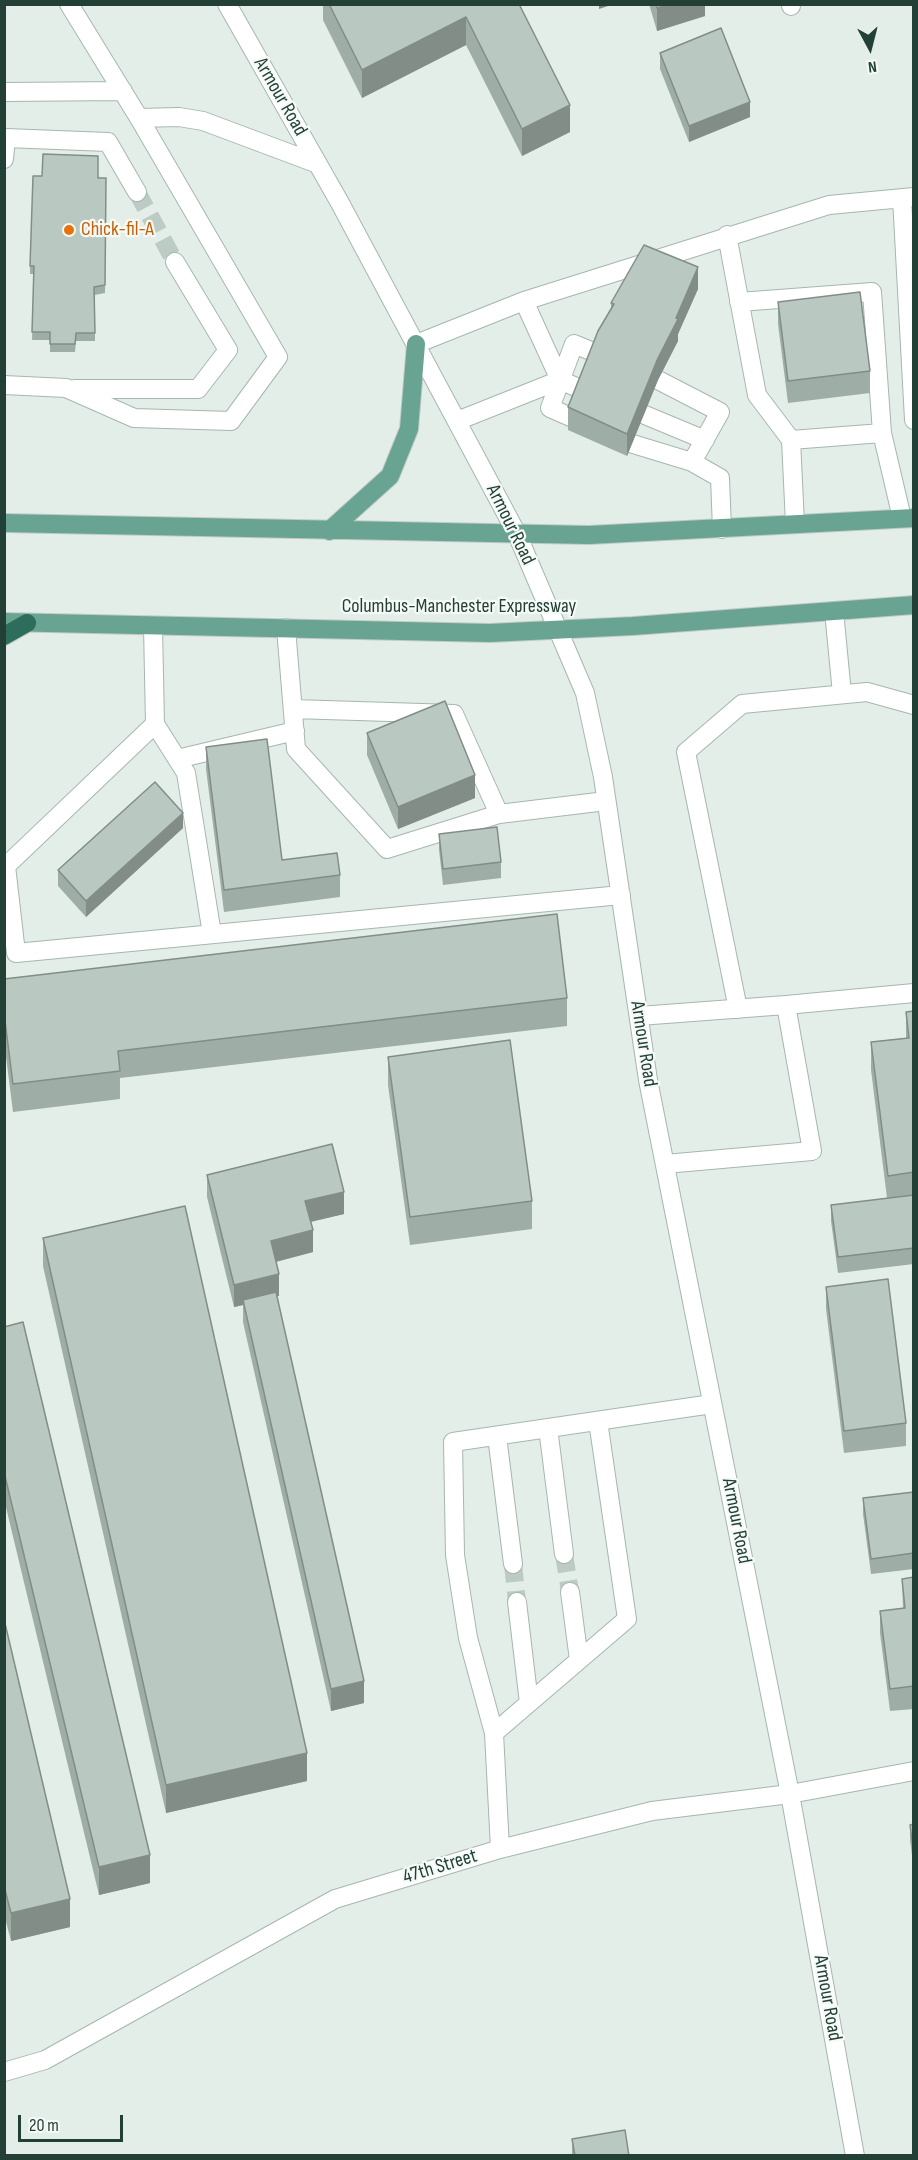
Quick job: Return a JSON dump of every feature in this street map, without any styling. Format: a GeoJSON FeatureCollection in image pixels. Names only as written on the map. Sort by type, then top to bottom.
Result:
{"type":"FeatureCollection","features":[{"type":"Feature","properties":{"kind":"highway"},"geometry":{"type":"LineString","coordinates":[[4,636],[27,623]]}},
{"type":"Feature","properties":{"kind":"main road"},"geometry":{"type":"LineString","coordinates":[[329,531],[390,476],[409,429],[416,344]]}},
{"type":"Feature","properties":{"kind":"main road"},"geometry":{"type":"LineString","coordinates":[[4,523],[589,535],[908,518]]}},
{"type":"Feature","properties":{"kind":"main road","name":"Columbus-Manchester Expressway"},"geometry":{"type":"LineString","coordinates":[[4,622],[490,633],[914,605]]}},
{"type":"Feature","properties":{"kind":"street"},"geometry":{"type":"LineString","coordinates":[[66,388],[134,418],[231,421],[278,357],[139,118],[69,4]]}},
{"type":"Feature","properties":{"kind":"street","name":"Armour Road"},"geometry":{"type":"LineString","coordinates":[[227,4],[318,164],[517,534],[556,630],[585,693],[606,801],[639,1016],[665,1164],[790,1794],[855,2156]]}},
{"type":"Feature","properties":{"kind":"street"},"geometry":{"type":"LineString","coordinates":[[4,92],[123,91]]}},
{"type":"Feature","properties":{"kind":"street"},"geometry":{"type":"LineString","coordinates":[[139,118],[179,117],[203,121],[318,164]]}},
{"type":"Feature","properties":{"kind":"street"},"geometry":{"type":"LineString","coordinates":[[4,159],[6,138],[108,142],[137,192]]}},
{"type":"Feature","properties":{"kind":"street"},"geometry":{"type":"LineString","coordinates":[[416,344],[524,301],[727,235],[829,205],[908,197],[914,420]]}},
{"type":"Feature","properties":{"kind":"street"},"geometry":{"type":"LineString","coordinates":[[727,235],[757,395],[791,440],[795,524]]}},
{"type":"Feature","properties":{"kind":"street"},"geometry":{"type":"LineString","coordinates":[[4,385],[198,389],[228,350],[175,262]]}},
{"type":"Feature","properties":{"kind":"street"},"geometry":{"type":"LineString","coordinates":[[739,302],[872,292],[882,433],[908,518]]}},
{"type":"Feature","properties":{"kind":"street"},"geometry":{"type":"LineString","coordinates":[[524,301],[560,380],[585,391]]}},
{"type":"Feature","properties":{"kind":"street"},"geometry":{"type":"LineString","coordinates":[[573,418],[550,408],[574,344],[598,354]]}},
{"type":"Feature","properties":{"kind":"street"},"geometry":{"type":"LineString","coordinates":[[457,422],[560,380]]}},
{"type":"Feature","properties":{"kind":"street"},"geometry":{"type":"LineString","coordinates":[[658,380],[720,412],[692,462]]}},
{"type":"Feature","properties":{"kind":"street"},"geometry":{"type":"LineString","coordinates":[[645,415],[705,440]]}},
{"type":"Feature","properties":{"kind":"street"},"geometry":{"type":"LineString","coordinates":[[791,440],[882,433]]}},
{"type":"Feature","properties":{"kind":"street"},"geometry":{"type":"LineString","coordinates":[[633,444],[692,462],[720,478],[722,529]]}},
{"type":"Feature","properties":{"kind":"street"},"geometry":{"type":"LineString","coordinates":[[834,611],[842,694]]}},
{"type":"Feature","properties":{"kind":"street"},"geometry":{"type":"LineString","coordinates":[[153,626],[155,724],[186,773],[212,934]]}},
{"type":"Feature","properties":{"kind":"street"},"geometry":{"type":"LineString","coordinates":[[286,628],[296,749],[387,849],[499,814],[606,801]]}},
{"type":"Feature","properties":{"kind":"street"},"geometry":{"type":"LineString","coordinates":[[738,1009],[686,752],[742,704],[867,692],[914,705]]}},
{"type":"Feature","properties":{"kind":"street"},"geometry":{"type":"LineString","coordinates":[[293,709],[454,714],[499,814]]}},
{"type":"Feature","properties":{"kind":"street"},"geometry":{"type":"LineString","coordinates":[[155,724],[6,866],[16,953],[621,896]]}},
{"type":"Feature","properties":{"kind":"street"},"geometry":{"type":"LineString","coordinates":[[177,759],[295,731]]}},
{"type":"Feature","properties":{"kind":"street"},"geometry":{"type":"LineString","coordinates":[[639,1016],[914,993]]}},
{"type":"Feature","properties":{"kind":"street"},"geometry":{"type":"LineString","coordinates":[[665,1164],[812,1151],[786,1005]]}},
{"type":"Feature","properties":{"kind":"street"},"geometry":{"type":"LineString","coordinates":[[500,1849],[494,1732],[468,1638],[455,1555],[453,1442],[712,1404]]}},
{"type":"Feature","properties":{"kind":"street"},"geometry":{"type":"LineString","coordinates":[[494,1732],[627,1619],[598,1421]]}},
{"type":"Feature","properties":{"kind":"street"},"geometry":{"type":"LineString","coordinates":[[548,1428],[564,1554]]}},
{"type":"Feature","properties":{"kind":"street"},"geometry":{"type":"LineString","coordinates":[[497,1436],[513,1564]]}},
{"type":"Feature","properties":{"kind":"street"},"geometry":{"type":"LineString","coordinates":[[570,1592],[579,1660]]}},
{"type":"Feature","properties":{"kind":"street"},"geometry":{"type":"LineString","coordinates":[[517,1602],[530,1703]]}},
{"type":"Feature","properties":{"kind":"street","name":"47th Street"},"geometry":{"type":"LineString","coordinates":[[4,2072],[45,2060],[335,1899],[500,1849],[652,1811],[790,1794],[914,1771]]}},
{"type":"Feature","properties":{"kind":"building"},"geometry":{"type":"Polygon","coordinates":[[[329,4],[519,4],[570,105],[522,129],[466,17],[362,70],[329,4]]]}},
{"type":"Feature","properties":{"kind":"building"},"geometry":{"type":"Polygon","coordinates":[[[656,4],[670,4],[657,8],[656,4]]]}},
{"type":"Feature","properties":{"kind":"building"},"geometry":{"type":"Polygon","coordinates":[[[721,28],[750,102],[689,126],[660,53],[721,28]]]}},
{"type":"Feature","properties":{"kind":"building","name":"Chick-fil-A"},"geometry":{"type":"Polygon","coordinates":[[[43,154],[98,156],[98,178],[106,178],[105,285],[94,287],[95,333],[76,333],[75,344],[50,344],[50,332],[32,332],[34,266],[30,266],[33,176],[42,176],[43,154]]]}},
{"type":"Feature","properties":{"kind":"building"},"geometry":{"type":"Polygon","coordinates":[[[644,245],[698,267],[676,318],[678,319],[658,358],[627,434],[568,407],[598,331],[614,304],[611,303],[644,245]]]}},
{"type":"Feature","properties":{"kind":"building"},"geometry":{"type":"Polygon","coordinates":[[[860,292],[870,371],[788,381],[778,302],[860,292]]]}},
{"type":"Feature","properties":{"kind":"building"},"geometry":{"type":"Polygon","coordinates":[[[445,701],[475,775],[398,807],[367,733],[445,701]]]}},
{"type":"Feature","properties":{"kind":"building"},"geometry":{"type":"Polygon","coordinates":[[[267,739],[282,860],[337,853],[340,875],[224,890],[206,747],[267,739]]]}},
{"type":"Feature","properties":{"kind":"building"},"geometry":{"type":"Polygon","coordinates":[[[155,782],[183,813],[86,901],[58,870],[155,782]]]}},
{"type":"Feature","properties":{"kind":"building"},"geometry":{"type":"Polygon","coordinates":[[[497,827],[501,862],[443,869],[439,834],[497,827]]]}},
{"type":"Feature","properties":{"kind":"building"},"geometry":{"type":"Polygon","coordinates":[[[557,914],[567,998],[118,1051],[120,1071],[13,1084],[4,1013],[4,979],[557,914]]]}},
{"type":"Feature","properties":{"kind":"building"},"geometry":{"type":"Polygon","coordinates":[[[914,1011],[914,1172],[888,1176],[871,1042],[909,1038],[906,1012],[914,1011]]]}},
{"type":"Feature","properties":{"kind":"building"},"geometry":{"type":"Polygon","coordinates":[[[510,1040],[532,1201],[410,1217],[388,1057],[510,1040]]]}},
{"type":"Feature","properties":{"kind":"building"},"geometry":{"type":"Polygon","coordinates":[[[332,1144],[344,1192],[305,1201],[313,1230],[271,1241],[279,1274],[234,1285],[207,1175],[332,1144]]]}},
{"type":"Feature","properties":{"kind":"building"},"geometry":{"type":"Polygon","coordinates":[[[914,1195],[914,1248],[838,1257],[831,1205],[914,1195]]]}},
{"type":"Feature","properties":{"kind":"building"},"geometry":{"type":"Polygon","coordinates":[[[185,1206],[307,1753],[166,1785],[43,1238],[185,1206]]]}},
{"type":"Feature","properties":{"kind":"building"},"geometry":{"type":"Polygon","coordinates":[[[888,1279],[906,1423],[844,1431],[826,1287],[888,1279]]]}},
{"type":"Feature","properties":{"kind":"building"},"geometry":{"type":"Polygon","coordinates":[[[276,1292],[364,1681],[331,1689],[243,1300],[276,1292]]]}},
{"type":"Feature","properties":{"kind":"building"},"geometry":{"type":"Polygon","coordinates":[[[23,1322],[150,1855],[99,1867],[4,1472],[4,1327],[23,1322]]]}},
{"type":"Feature","properties":{"kind":"building"},"geometry":{"type":"Polygon","coordinates":[[[914,1492],[914,1553],[871,1559],[863,1498],[914,1492]]]}},
{"type":"Feature","properties":{"kind":"building"},"geometry":{"type":"Polygon","coordinates":[[[914,1577],[914,1686],[890,1689],[880,1611],[905,1608],[902,1579],[914,1577]]]}},
{"type":"Feature","properties":{"kind":"building"},"geometry":{"type":"Polygon","coordinates":[[[4,1619],[70,1899],[11,1913],[4,1886],[4,1619]]]}},
{"type":"Feature","properties":{"kind":"building"},"geometry":{"type":"Polygon","coordinates":[[[914,1824],[914,1855],[910,1825],[914,1824]]]}},
{"type":"Feature","properties":{"kind":"building"},"geometry":{"type":"Polygon","coordinates":[[[625,2130],[629,2156],[575,2156],[572,2139],[625,2130]]]}},
{"type":"Feature","properties":{"kind":"tunnel"},"geometry":{"type":"LineString","coordinates":[[137,192],[175,262]]}},
{"type":"Feature","properties":{"kind":"tunnel"},"geometry":{"type":"LineString","coordinates":[[564,1554],[570,1592]]}},
{"type":"Feature","properties":{"kind":"tunnel"},"geometry":{"type":"LineString","coordinates":[[513,1564],[517,1602]]}},
{"type":"Feature","properties":{"kind":"place","name":"Chick-fil-A"},"geometry":{"type":"Point","coordinates":[69,230]}}]}
